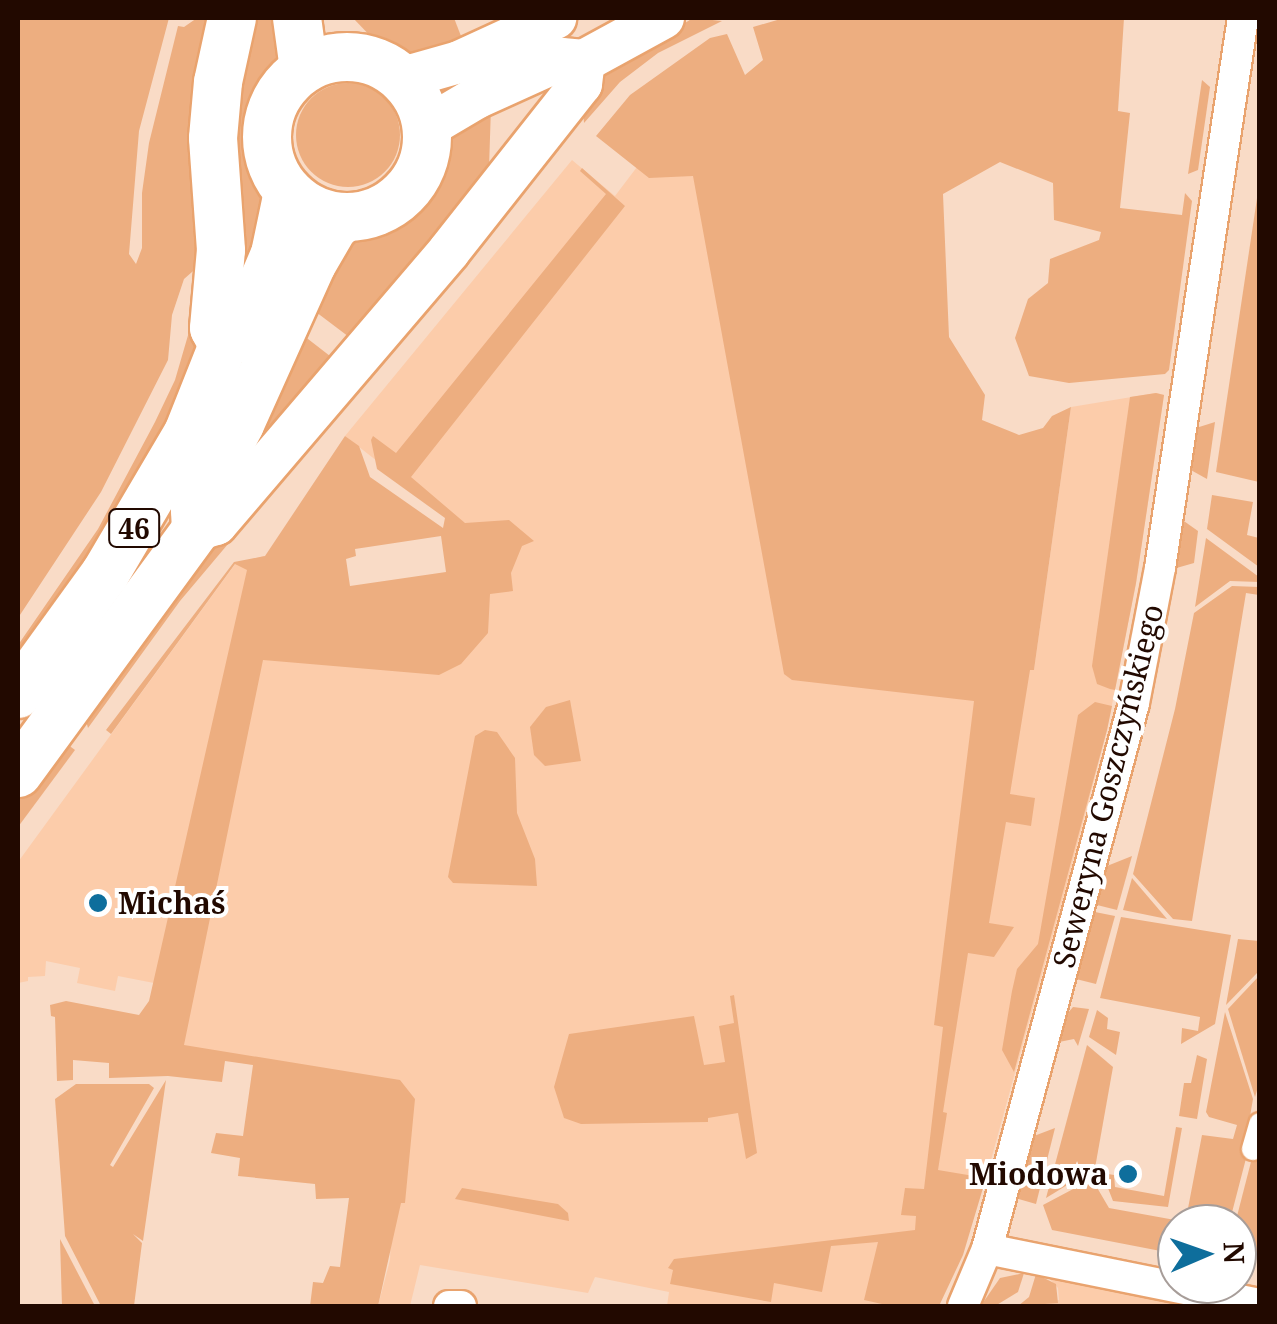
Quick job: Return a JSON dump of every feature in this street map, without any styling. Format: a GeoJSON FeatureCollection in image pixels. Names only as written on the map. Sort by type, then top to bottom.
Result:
{"type":"FeatureCollection","features":[{"type":"Feature","properties":{"kind":"main road"},"geometry":{"type":"LineString","coordinates":[[223,345],[214,328],[221,250],[213,138],[218,82],[232,18]]}},
{"type":"Feature","properties":{"kind":"main road"},"geometry":{"type":"LineString","coordinates":[[297,18],[304,69]]}},
{"type":"Feature","properties":{"kind":"main road"},"geometry":{"type":"LineString","coordinates":[[403,78],[459,62],[555,18]]}},
{"type":"Feature","properties":{"kind":"main road"},"geometry":{"type":"LineString","coordinates":[[427,127],[476,98],[562,58],[584,61],[662,18]]}},
{"type":"Feature","properties":{"kind":"main road"},"geometry":{"type":"LineString","coordinates":[[341,37],[403,78],[419,101],[427,127],[426,155],[407,192],[385,208],[346,217],[308,208],[288,192],[269,157],[267,129],[282,90],[341,37]]}},
{"type":"Feature","properties":{"kind":"main road"},"geometry":{"type":"LineString","coordinates":[[196,530],[216,524],[449,251],[581,84],[584,61]]}},
{"type":"Feature","properties":{"kind":"main road","name":"46"},"geometry":{"type":"LineString","coordinates":[[18,694],[105,574],[188,433],[223,345],[241,334],[280,240],[288,192]]}},
{"type":"Feature","properties":{"kind":"main road","name":"46"},"geometry":{"type":"LineString","coordinates":[[18,773],[196,530],[195,510],[240,424],[312,264],[334,226],[346,217]]}},
{"type":"Feature","properties":{"kind":"street","name":"Seweryna Goszczyńskiego"},"geometry":{"type":"LineString","coordinates":[[963,1306],[987,1249],[1144,659],[1244,18]]}},
{"type":"Feature","properties":{"kind":"street"},"geometry":{"type":"LineString","coordinates":[[1253,1148],[1260,1124]]}},
{"type":"Feature","properties":{"kind":"street"},"geometry":{"type":"LineString","coordinates":[[987,1249],[1260,1304]]}},
{"type":"Feature","properties":{"kind":"street"},"geometry":{"type":"LineString","coordinates":[[449,1306],[461,1306]]}},
{"type":"Feature","properties":{"kind":"shaded area"},"geometry":{"type":"Polygon","coordinates":[[[18,18],[169,18],[139,131],[129,254],[136,264],[142,248],[142,193],[149,143],[178,26],[184,27],[197,18],[225,18],[200,265],[184,279],[172,315],[168,360],[101,492],[18,618],[18,18]]]}},
{"type":"Feature","properties":{"kind":"shaded area"},"geometry":{"type":"Polygon","coordinates":[[[243,18],[288,18],[286,50],[257,122],[258,150],[270,193],[253,283],[230,273],[243,18]]]}},
{"type":"Feature","properties":{"kind":"shaded area"},"geometry":{"type":"Polygon","coordinates":[[[353,18],[454,18],[466,49],[399,54],[377,43],[353,18]]]}},
{"type":"Feature","properties":{"kind":"shaded area"},"geometry":{"type":"Polygon","coordinates":[[[693,18],[722,21],[658,53],[620,82],[584,123],[582,98],[606,72],[693,18]]]}},
{"type":"Feature","properties":{"kind":"shaded area"},"geometry":{"type":"Polygon","coordinates":[[[784,18],[1124,18],[1118,111],[1130,113],[1120,208],[1182,215],[1185,193],[1192,201],[1169,370],[1165,374],[1069,383],[1029,376],[1015,338],[1028,299],[1048,283],[1050,259],[1099,240],[1101,232],[1054,220],[1053,183],[1000,162],[943,194],[949,337],[985,395],[982,420],[1019,435],[1043,428],[1052,416],[1071,407],[1034,670],[1030,670],[1010,794],[1035,798],[1031,826],[1006,822],[989,923],[1014,927],[994,957],[968,953],[943,1112],[947,1113],[938,1170],[986,1178],[963,1255],[939,1306],[891,1306],[864,1300],[878,1242],[831,1246],[822,1292],[774,1283],[771,1302],[670,1284],[673,1270],[668,1268],[674,1259],[915,1230],[916,1216],[901,1215],[905,1188],[924,1189],[943,1027],[934,1025],[974,701],[792,680],[784,674],[693,176],[649,178],[596,136],[630,95],[710,38],[727,34],[745,75],[763,60],[753,27],[784,18]]]}},
{"type":"Feature","properties":{"kind":"shaded area"},"geometry":{"type":"Polygon","coordinates":[[[1202,80],[1210,87],[1198,170],[1188,174],[1202,80]]]}},
{"type":"Feature","properties":{"kind":"shaded area"},"geometry":{"type":"Polygon","coordinates":[[[348,83],[368,87],[385,98],[396,115],[400,135],[396,155],[385,172],[368,183],[348,187],[328,183],[311,172],[300,155],[296,135],[300,115],[311,98],[328,87],[348,83]]]}},
{"type":"Feature","properties":{"kind":"shaded area"},"geometry":{"type":"Polygon","coordinates":[[[491,107],[489,168],[357,343],[312,309],[361,226],[392,214],[414,198],[453,131],[491,107]]]}},
{"type":"Feature","properties":{"kind":"shaded area"},"geometry":{"type":"Polygon","coordinates":[[[694,123],[993,665],[1034,670],[1071,407],[1156,393],[1164,395],[1136,583],[1107,730],[1067,884],[986,1178],[932,1170],[907,1306],[667,1306],[669,1292],[595,1277],[588,1293],[420,1265],[410,1306],[378,1306],[390,1260],[396,1088],[162,1050],[154,983],[118,976],[115,991],[77,983],[80,968],[46,961],[45,976],[28,977],[28,981],[18,983],[18,862],[236,563],[264,556],[330,655],[443,664],[464,529],[345,436],[572,160],[615,196],[665,130],[694,123]]]}},
{"type":"Feature","properties":{"kind":"shaded area"},"geometry":{"type":"Polygon","coordinates":[[[582,168],[625,206],[411,477],[465,523],[509,520],[534,541],[522,546],[511,573],[513,591],[490,594],[488,633],[461,664],[439,675],[263,660],[184,1045],[400,1080],[415,1099],[405,1203],[401,1203],[378,1306],[310,1306],[313,1282],[323,1283],[330,1266],[340,1267],[349,1198],[316,1199],[315,1184],[238,1176],[240,1158],[211,1153],[216,1133],[243,1136],[253,1065],[225,1061],[222,1082],[168,1076],[109,1078],[109,1063],[73,1060],[73,1080],[57,1081],[55,1017],[51,1016],[50,1005],[66,1001],[139,1015],[149,1001],[247,570],[235,564],[111,734],[106,730],[234,562],[265,556],[345,436],[359,446],[370,477],[443,528],[445,518],[377,469],[371,440],[373,436],[396,453],[606,194],[580,171],[582,168]],[[441,536],[355,549],[356,556],[346,559],[350,586],[446,572],[441,536]]]}},
{"type":"Feature","properties":{"kind":"shaded area"},"geometry":{"type":"Polygon","coordinates":[[[1259,185],[1260,482],[1216,472],[1259,185]]]}},
{"type":"Feature","properties":{"kind":"shaded area"},"geometry":{"type":"Polygon","coordinates":[[[200,294],[196,363],[152,462],[18,672],[18,645],[98,529],[155,422],[175,380],[200,294]]]}},
{"type":"Feature","properties":{"kind":"shaded area"},"geometry":{"type":"Polygon","coordinates":[[[299,332],[339,363],[218,485],[299,332]]]}},
{"type":"Feature","properties":{"kind":"shaded area"},"geometry":{"type":"Polygon","coordinates":[[[361,386],[180,601],[88,728],[84,714],[164,597],[361,386]]]}},
{"type":"Feature","properties":{"kind":"shaded area"},"geometry":{"type":"Polygon","coordinates":[[[1164,395],[1136,583],[1115,690],[1097,684],[1092,666],[1130,397],[1164,395]]]}},
{"type":"Feature","properties":{"kind":"shaded area"},"geometry":{"type":"Polygon","coordinates":[[[1215,422],[1207,479],[1189,469],[1196,428],[1215,422]]]}},
{"type":"Feature","properties":{"kind":"shaded area"},"geometry":{"type":"Polygon","coordinates":[[[1212,495],[1253,502],[1247,535],[1259,538],[1259,567],[1207,529],[1212,495]]]}},
{"type":"Feature","properties":{"kind":"shaded area"},"geometry":{"type":"Polygon","coordinates":[[[1181,519],[1198,531],[1194,563],[1173,569],[1181,519]]]}},
{"type":"Feature","properties":{"kind":"shaded area"},"geometry":{"type":"Polygon","coordinates":[[[1206,538],[1259,577],[1259,582],[1230,581],[1195,607],[1206,538]]]}},
{"type":"Feature","properties":{"kind":"shaded area"},"geometry":{"type":"Polygon","coordinates":[[[1232,586],[1259,587],[1259,595],[1246,593],[1192,921],[1173,919],[1133,874],[1175,709],[1194,613],[1232,586]]]}},
{"type":"Feature","properties":{"kind":"shaded area"},"geometry":{"type":"Polygon","coordinates":[[[570,700],[581,761],[545,766],[534,755],[530,727],[546,707],[570,700]]]}},
{"type":"Feature","properties":{"kind":"shaded area"},"geometry":{"type":"Polygon","coordinates":[[[1095,702],[1112,706],[1107,730],[1014,1072],[1002,1050],[1012,991],[1017,969],[1038,944],[1078,715],[1095,702]]]}},
{"type":"Feature","properties":{"kind":"shaded area"},"geometry":{"type":"Polygon","coordinates":[[[485,730],[497,732],[515,758],[517,813],[535,859],[537,886],[453,883],[448,877],[475,736],[485,730]]]}},
{"type":"Feature","properties":{"kind":"shaded area"},"geometry":{"type":"Polygon","coordinates":[[[67,744],[75,750],[18,827],[18,797],[54,747],[67,744]]]}},
{"type":"Feature","properties":{"kind":"shaded area"},"geometry":{"type":"Polygon","coordinates":[[[1132,856],[1117,910],[1097,905],[1107,866],[1132,856]]]}},
{"type":"Feature","properties":{"kind":"shaded area"},"geometry":{"type":"Polygon","coordinates":[[[1132,878],[1167,919],[1123,910],[1132,878]]]}},
{"type":"Feature","properties":{"kind":"shaded area"},"geometry":{"type":"Polygon","coordinates":[[[1095,912],[1115,916],[1096,984],[1076,979],[1095,912]]]}},
{"type":"Feature","properties":{"kind":"shaded area"},"geometry":{"type":"Polygon","coordinates":[[[1121,917],[1231,935],[1215,1024],[1181,1044],[1182,1028],[1198,1031],[1200,1017],[1100,998],[1121,917]]]}},
{"type":"Feature","properties":{"kind":"shaded area"},"geometry":{"type":"Polygon","coordinates":[[[1238,939],[1259,941],[1259,971],[1226,1005],[1238,939]]]}},
{"type":"Feature","properties":{"kind":"shaded area"},"geometry":{"type":"Polygon","coordinates":[[[1259,976],[1260,1080],[1255,1097],[1228,1009],[1259,976]]]}},
{"type":"Feature","properties":{"kind":"shaded area"},"geometry":{"type":"Polygon","coordinates":[[[734,995],[757,1153],[746,1159],[738,1113],[708,1118],[708,1122],[581,1124],[564,1118],[554,1087],[569,1034],[694,1016],[704,1065],[725,1062],[719,1026],[734,1023],[730,996],[734,995]]]}},
{"type":"Feature","properties":{"kind":"shaded area"},"geometry":{"type":"Polygon","coordinates":[[[1073,1007],[1089,1009],[1078,1046],[1074,1039],[1059,1042],[1073,1007]]]}},
{"type":"Feature","properties":{"kind":"shaded area"},"geometry":{"type":"Polygon","coordinates":[[[1097,1010],[1108,1018],[1107,1029],[1120,1032],[1116,1055],[1089,1037],[1097,1010]]]}},
{"type":"Feature","properties":{"kind":"shaded area"},"geometry":{"type":"Polygon","coordinates":[[[1225,1012],[1253,1099],[1246,1139],[1250,1143],[1234,1204],[1189,1204],[1202,1135],[1233,1139],[1237,1125],[1209,1117],[1206,1112],[1225,1012]]]}},
{"type":"Feature","properties":{"kind":"shaded area"},"geometry":{"type":"Polygon","coordinates":[[[1087,1045],[1113,1067],[1095,1168],[1046,1198],[1087,1045]]]}},
{"type":"Feature","properties":{"kind":"shaded area"},"geometry":{"type":"Polygon","coordinates":[[[1197,1055],[1207,1059],[1197,1119],[1179,1116],[1184,1083],[1191,1083],[1197,1055]]]}},
{"type":"Feature","properties":{"kind":"shaded area"},"geometry":{"type":"Polygon","coordinates":[[[166,1080],[143,1241],[133,1234],[142,1243],[134,1306],[101,1306],[65,1236],[55,1099],[76,1084],[149,1084],[154,1088],[110,1165],[113,1167],[166,1080]]]}},
{"type":"Feature","properties":{"kind":"shaded area"},"geometry":{"type":"Polygon","coordinates":[[[1176,1127],[1182,1128],[1169,1204],[1113,1201],[1102,1173],[1114,1175],[1115,1187],[1164,1196],[1176,1127]]]}},
{"type":"Feature","properties":{"kind":"shaded area"},"geometry":{"type":"Polygon","coordinates":[[[1055,1128],[1036,1204],[1015,1198],[1034,1136],[1055,1128]]]}},
{"type":"Feature","properties":{"kind":"shaded area"},"geometry":{"type":"Polygon","coordinates":[[[1253,1154],[1259,1156],[1259,1252],[1257,1204],[1240,1204],[1253,1154]]]}},
{"type":"Feature","properties":{"kind":"shaded area"},"geometry":{"type":"Polygon","coordinates":[[[1092,1179],[1109,1208],[1157,1217],[1157,1250],[1052,1230],[1043,1205],[1092,1179]]]}},
{"type":"Feature","properties":{"kind":"shaded area"},"geometry":{"type":"Polygon","coordinates":[[[462,1188],[558,1204],[568,1213],[569,1221],[455,1199],[462,1188]]]}},
{"type":"Feature","properties":{"kind":"shaded area"},"geometry":{"type":"Polygon","coordinates":[[[60,1239],[95,1306],[62,1306],[60,1239]]]}},
{"type":"Feature","properties":{"kind":"shaded area"},"geometry":{"type":"Polygon","coordinates":[[[1024,1273],[1018,1292],[995,1306],[982,1304],[1000,1278],[1024,1273]]]}},
{"type":"Feature","properties":{"kind":"shaded area"},"geometry":{"type":"Polygon","coordinates":[[[1036,1274],[1056,1284],[1058,1303],[1018,1306],[1029,1297],[1036,1274]]]}},
{"type":"Feature","properties":{"kind":"shaded area"},"geometry":{"type":"Polygon","coordinates":[[[1048,1277],[1157,1296],[1157,1304],[1196,1306],[1033,1306],[1059,1300],[1058,1288],[1048,1277]]]}},
{"type":"Feature","properties":{"kind":"place","name":"Michaś"},"geometry":{"type":"Point","coordinates":[98,903]}},
{"type":"Feature","properties":{"kind":"place","name":"Miodowa"},"geometry":{"type":"Point","coordinates":[1128,1174]}}]}
